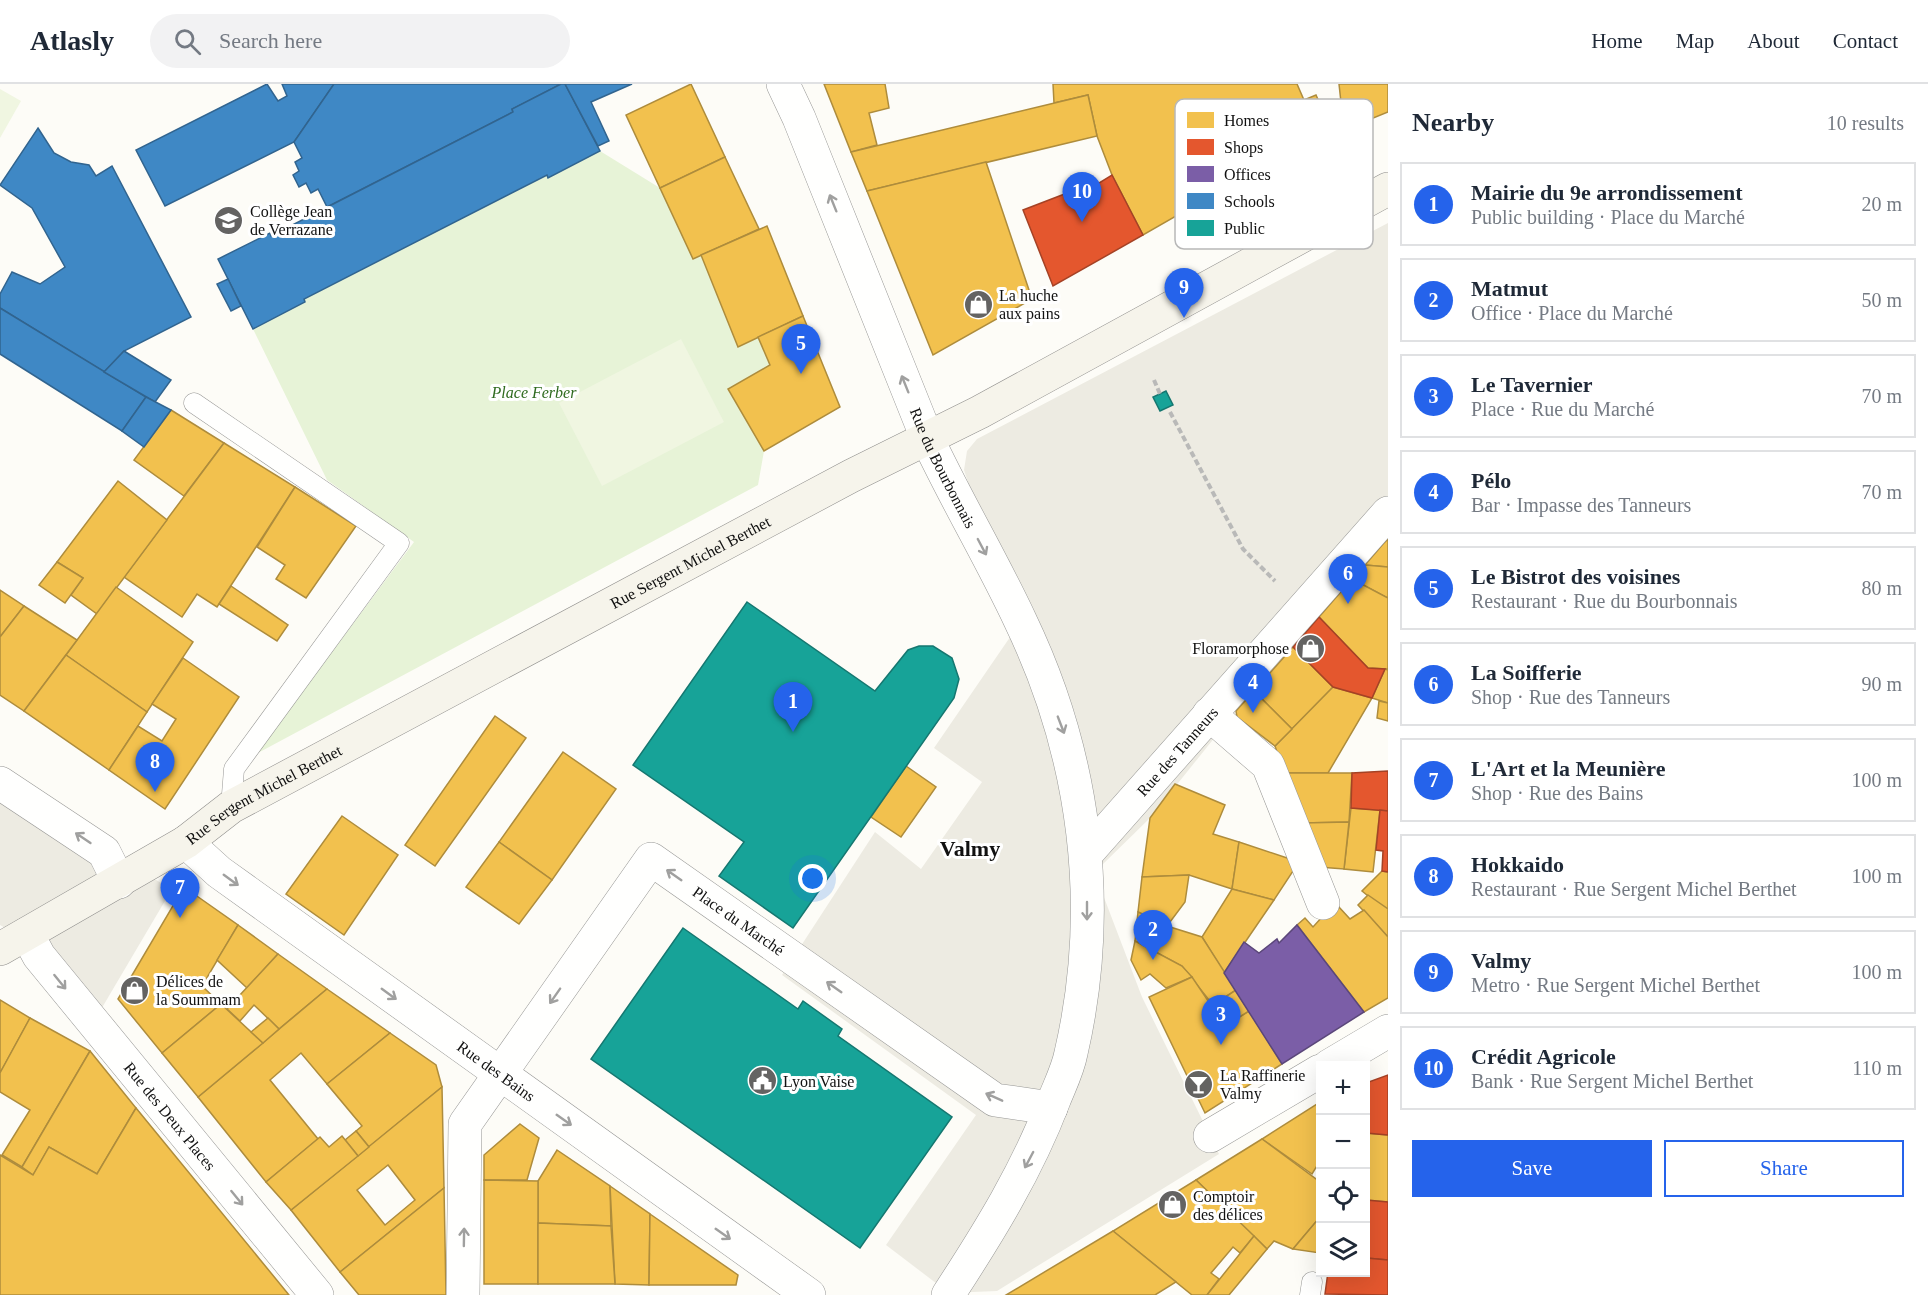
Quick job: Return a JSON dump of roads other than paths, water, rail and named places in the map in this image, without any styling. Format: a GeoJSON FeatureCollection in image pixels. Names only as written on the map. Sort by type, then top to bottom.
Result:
{"type":"FeatureCollection","features":[{"type":"Feature","properties":{"kind":"main road","name":"Rue Sergent Michel Berthet"},"geometry":{"type":"LineString","coordinates":[[1373,197],[1388,189]]}},
{"type":"Feature","properties":{"kind":"main road","name":"Rue Sergent Michel Berthet"},"geometry":{"type":"LineString","coordinates":[[14,942],[186,842],[231,807],[717,547],[927,438],[1277,249]]}},
{"type":"Feature","properties":{"kind":"street","name":"Rue du Bourbonnais"},"geometry":{"type":"LineString","coordinates":[[783,84],[800,118],[927,438],[948,483],[1021,621],[1066,737],[1087,853]]}},
{"type":"Feature","properties":{"kind":"street","name":"Rue des Tanneurs"},"geometry":{"type":"LineString","coordinates":[[1087,853],[1388,513]]}},
{"type":"Feature","properties":{"kind":"street"},"geometry":{"type":"LineString","coordinates":[[1209,714],[1268,765],[1323,903]]}},
{"type":"Feature","properties":{"kind":"street"},"geometry":{"type":"LineString","coordinates":[[0,783],[104,852],[118,882]]}},
{"type":"Feature","properties":{"kind":"street","name":"Rue des Bains"},"geometry":{"type":"LineString","coordinates":[[186,842],[219,872],[809,1295]]}},
{"type":"Feature","properties":{"kind":"street"},"geometry":{"type":"LineString","coordinates":[[948,1294],[998,1219],[1035,1148],[1071,1054],[1087,955],[1087,853]]}},
{"type":"Feature","properties":{"kind":"street","name":"Place du Marché"},"geometry":{"type":"LineString","coordinates":[[500,1075],[651,859],[995,1100],[1051,1108]]}},
{"type":"Feature","properties":{"kind":"street","name":"Rue des Deux Places"},"geometry":{"type":"LineString","coordinates":[[14,942],[39,956],[317,1295]]}},
{"type":"Feature","properties":{"kind":"street"},"geometry":{"type":"LineString","coordinates":[[1336,1061],[1388,1030]]}},
{"type":"Feature","properties":{"kind":"street"},"geometry":{"type":"LineString","coordinates":[[1210,1136],[1316,1073]]}},
{"type":"Feature","properties":{"kind":"street"},"geometry":{"type":"LineString","coordinates":[[463,1295],[465,1124],[500,1075]]}},
{"type":"Feature","properties":{"kind":"lane"},"geometry":{"type":"LineString","coordinates":[[194,403],[399,543],[234,769],[231,807]]}},
{"type":"Feature","properties":{"kind":"place","name":"Collège Jean de Verrazane"},"geometry":{"type":"Point","coordinates":[229,220]}},
{"type":"Feature","properties":{"kind":"place","name":"Crédit Agricole"},"geometry":{"type":"Point","coordinates":[1082,222]}},
{"type":"Feature","properties":{"kind":"place","name":"La huche aux pains"},"geometry":{"type":"Point","coordinates":[978,304]}},
{"type":"Feature","properties":{"kind":"place","name":"Valmy"},"geometry":{"type":"Point","coordinates":[1184,318]}},
{"type":"Feature","properties":{"kind":"place","name":"Le Bistrot des voisines"},"geometry":{"type":"Point","coordinates":[801,374]}},
{"type":"Feature","properties":{"kind":"place","name":"La Soifferie"},"geometry":{"type":"Point","coordinates":[1348,604]}},
{"type":"Feature","properties":{"kind":"place","name":"Floramorphose"},"geometry":{"type":"Point","coordinates":[1310,648]}},
{"type":"Feature","properties":{"kind":"place","name":"Pélo"},"geometry":{"type":"Point","coordinates":[1253,713]}},
{"type":"Feature","properties":{"kind":"place","name":"Mairie du 9e arrondissement"},"geometry":{"type":"Point","coordinates":[793,732]}},
{"type":"Feature","properties":{"kind":"place","name":"Hokkaido"},"geometry":{"type":"Point","coordinates":[155,792]}},
{"type":"Feature","properties":{"kind":"place","name":"L'Art et la Meunière"},"geometry":{"type":"Point","coordinates":[180,918]}},
{"type":"Feature","properties":{"kind":"place","name":"Matmut"},"geometry":{"type":"Point","coordinates":[1153,960]}},
{"type":"Feature","properties":{"kind":"place","name":"Délices de la Soummam"},"geometry":{"type":"Point","coordinates":[135,990]}},
{"type":"Feature","properties":{"kind":"place","name":"Le Tavernier"},"geometry":{"type":"Point","coordinates":[1221,1045]}},
{"type":"Feature","properties":{"kind":"place","name":"Lyon Vaise"},"geometry":{"type":"Point","coordinates":[762,1081]}},
{"type":"Feature","properties":{"kind":"place","name":"La Raffinerie Valmy"},"geometry":{"type":"Point","coordinates":[1199,1084]}},
{"type":"Feature","properties":{"kind":"place","name":"Comptoir des délices"},"geometry":{"type":"Point","coordinates":[1172,1205]}},
{"type":"Feature","properties":{"kind":"district","name":"Valmy"},"geometry":{"type":"Point","coordinates":[970,848]}},
{"type":"Feature","properties":{"kind":"park label","name":"Place Ferber"},"geometry":{"type":"Point","coordinates":[534,392]}}]}
